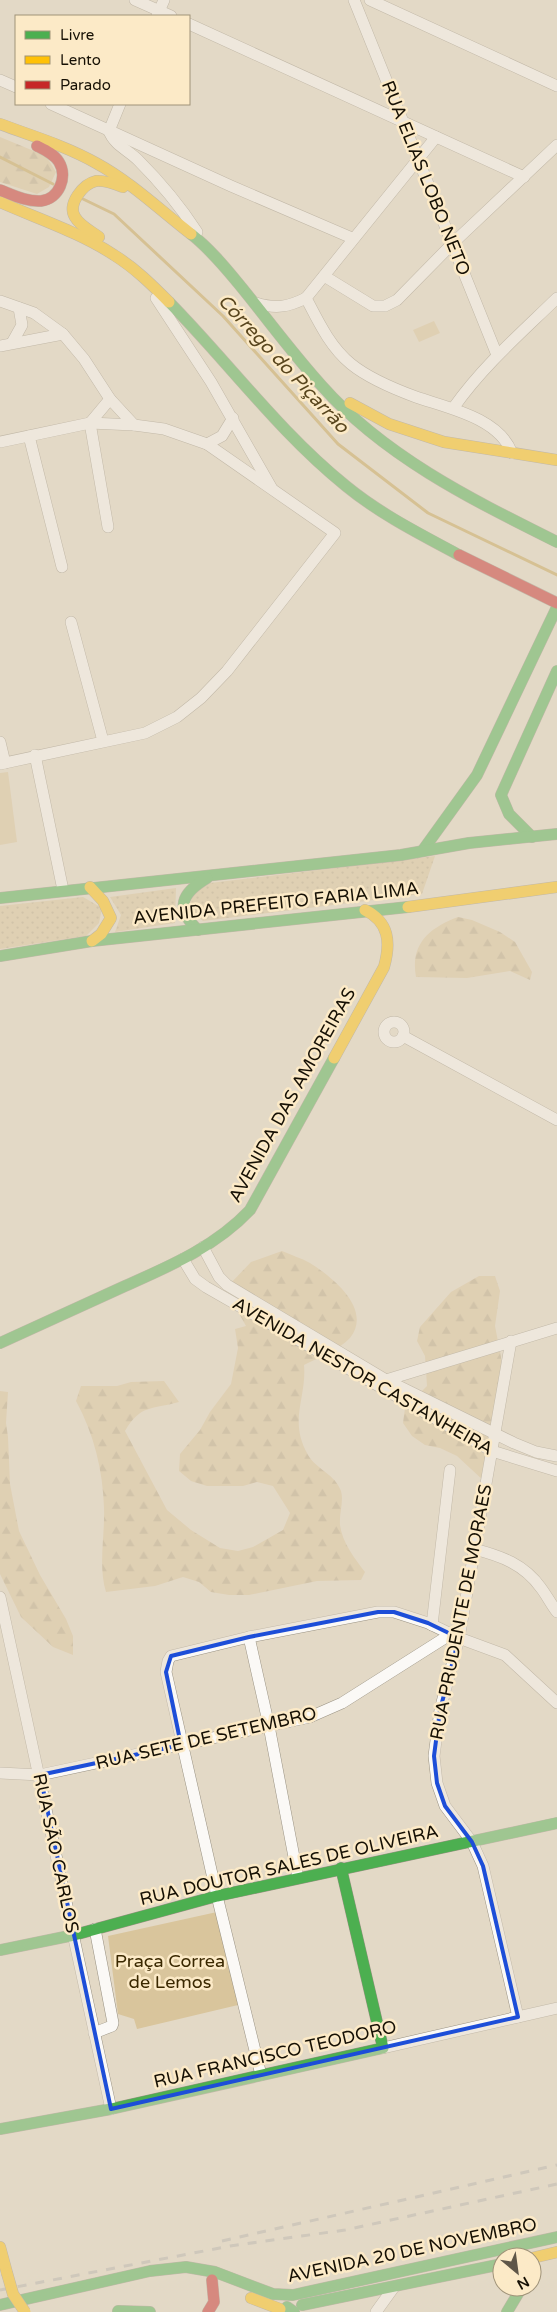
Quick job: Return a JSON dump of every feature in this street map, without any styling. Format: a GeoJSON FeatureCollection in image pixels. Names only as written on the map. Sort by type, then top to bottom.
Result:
{"type":"FeatureCollection","features":[{"type":"Feature","properties":{"kind":"main road"},"geometry":{"type":"LineString","coordinates":[[0,124],[85,157],[140,193],[205,245],[256,303],[318,380],[365,428],[422,470],[557,542]]}},
{"type":"Feature","properties":{"kind":"main road"},"geometry":{"type":"LineString","coordinates":[[0,128],[52,154],[62,168],[64,176],[58,192],[51,198],[38,201],[0,190]]}},
{"type":"Feature","properties":{"kind":"main road"},"geometry":{"type":"LineString","coordinates":[[140,193],[108,181],[94,182],[86,185],[74,202],[73,213],[76,218],[115,249],[203,338],[278,424],[346,486],[394,521],[515,585],[557,603]]}},
{"type":"Feature","properties":{"kind":"main road"},"geometry":{"type":"LineString","coordinates":[[0,202],[78,235],[127,263]]}},
{"type":"Feature","properties":{"kind":"main road"},"geometry":{"type":"LineString","coordinates":[[318,380],[370,416],[410,432],[444,442],[557,460]]}},
{"type":"Feature","properties":{"kind":"main road"},"geometry":{"type":"LineString","coordinates":[[424,850],[477,775],[557,608]]}},
{"type":"Feature","properties":{"kind":"main road"},"geometry":{"type":"LineString","coordinates":[[532,837],[509,817],[504,808],[501,795],[557,671]]}},
{"type":"Feature","properties":{"kind":"main road","name":"AVENIDA PREFEITO FARIA LIMA"},"geometry":{"type":"LineString","coordinates":[[0,898],[90,887],[210,877],[401,855],[424,850],[557,834]]}},
{"type":"Feature","properties":{"kind":"main road"},"geometry":{"type":"LineString","coordinates":[[198,930],[191,924],[184,911],[182,901],[186,892],[210,877]]}},
{"type":"Feature","properties":{"kind":"main road"},"geometry":{"type":"LineString","coordinates":[[90,887],[108,906],[111,918],[101,934],[92,941]]}},
{"type":"Feature","properties":{"kind":"main road","name":"AVENIDA PREFEITO FARIA LIMA"},"geometry":{"type":"LineString","coordinates":[[0,956],[92,941],[364,910],[448,903],[557,888]]}},
{"type":"Feature","properties":{"kind":"main road","name":"AVENIDA DAS AMOREIRAS"},"geometry":{"type":"LineString","coordinates":[[0,1343],[183,1259],[226,1234],[250,1210],[384,967],[388,947],[384,924],[377,915],[364,910]]}},
{"type":"Feature","properties":{"kind":"main road","name":"RUA DOUTOR SALES DE OLIVEIRA"},"geometry":{"type":"LineString","coordinates":[[0,1950],[74,1935],[217,1896],[557,1823]]}},
{"type":"Feature","properties":{"kind":"main road"},"geometry":{"type":"LineString","coordinates":[[341,1868],[383,2048]]}},
{"type":"Feature","properties":{"kind":"main road","name":"RUA FRANCISCO TEODORO"},"geometry":{"type":"LineString","coordinates":[[0,2129],[111,2109],[383,2048]]}},
{"type":"Feature","properties":{"kind":"main road","name":"AVENIDA 20 DE NOVEMBRO"},"geometry":{"type":"LineString","coordinates":[[0,2305],[150,2271],[186,2267],[215,2272],[273,2294],[304,2293],[557,2237]]}},
{"type":"Feature","properties":{"kind":"main road"},"geometry":{"type":"LineString","coordinates":[[536,2241],[536,2247]]}},
{"type":"Feature","properties":{"kind":"main road"},"geometry":{"type":"LineString","coordinates":[[0,2247],[13,2294],[25,2312]]}},
{"type":"Feature","properties":{"kind":"main road","name":"AVENIDA 20 DE NOVEMBRO"},"geometry":{"type":"LineString","coordinates":[[542,2256],[557,2252]]}},
{"type":"Feature","properties":{"kind":"main road","name":"AVENIDA 20 DE NOVEMBRO"},"geometry":{"type":"LineString","coordinates":[[282,2310],[492,2266]]}},
{"type":"Feature","properties":{"kind":"main road"},"geometry":{"type":"LineString","coordinates":[[3,2312],[154,2280],[190,2277],[212,2280],[282,2310]]}},
{"type":"Feature","properties":{"kind":"main road"},"geometry":{"type":"LineString","coordinates":[[208,2312],[214,2307],[215,2303],[212,2280]]}},
{"type":"Feature","properties":{"kind":"main road"},"geometry":{"type":"LineString","coordinates":[[509,2311],[517,2297]]}},
{"type":"Feature","properties":{"kind":"main road"},"geometry":{"type":"LineString","coordinates":[[117,2312],[150,2312]]}},
{"type":"Feature","properties":{"kind":"street"},"geometry":{"type":"LineString","coordinates":[[135,0],[160,9]]}},
{"type":"Feature","properties":{"kind":"street","name":"RUA ELIAS LOBO NETO"},"geometry":{"type":"LineString","coordinates":[[354,0],[497,355]]}},
{"type":"Feature","properties":{"kind":"street"},"geometry":{"type":"LineString","coordinates":[[370,0],[557,86]]}},
{"type":"Feature","properties":{"kind":"street"},"geometry":{"type":"LineString","coordinates":[[190,24],[524,177]]}},
{"type":"Feature","properties":{"kind":"street"},"geometry":{"type":"LineString","coordinates":[[0,80],[15,88]]}},
{"type":"Feature","properties":{"kind":"street"},"geometry":{"type":"LineString","coordinates":[[53,105],[352,238]]}},
{"type":"Feature","properties":{"kind":"street"},"geometry":{"type":"LineString","coordinates":[[120,105],[109,131],[114,141],[138,160],[163,187],[205,245]]}},
{"type":"Feature","properties":{"kind":"street"},"geometry":{"type":"LineString","coordinates":[[256,303],[272,308],[282,307],[306,298],[352,238],[436,137]]}},
{"type":"Feature","properties":{"kind":"street"},"geometry":{"type":"LineString","coordinates":[[324,276],[373,306],[385,306],[398,300],[452,244],[557,145]]}},
{"type":"Feature","properties":{"kind":"street"},"geometry":{"type":"LineString","coordinates":[[139,274],[233,418],[273,491]]}},
{"type":"Feature","properties":{"kind":"street"},"geometry":{"type":"LineString","coordinates":[[306,298],[327,337],[351,364],[381,381],[416,397],[454,408],[499,432],[507,440],[512,452]]}},
{"type":"Feature","properties":{"kind":"street"},"geometry":{"type":"LineString","coordinates":[[454,408],[469,387],[497,355],[557,298]]}},
{"type":"Feature","properties":{"kind":"street"},"geometry":{"type":"LineString","coordinates":[[0,301],[34,312],[63,334],[84,358],[110,399],[134,425]]}},
{"type":"Feature","properties":{"kind":"street"},"geometry":{"type":"LineString","coordinates":[[12,343],[22,325],[19,308]]}},
{"type":"Feature","properties":{"kind":"street"},"geometry":{"type":"LineString","coordinates":[[0,346],[63,334]]}},
{"type":"Feature","properties":{"kind":"street"},"geometry":{"type":"LineString","coordinates":[[108,527],[90,423],[110,399]]}},
{"type":"Feature","properties":{"kind":"street"},"geometry":{"type":"LineString","coordinates":[[207,444],[222,436],[233,418]]}},
{"type":"Feature","properties":{"kind":"street"},"geometry":{"type":"LineString","coordinates":[[0,442],[90,423],[134,425],[164,429],[207,444],[334,533],[227,671],[201,698],[178,717],[145,732],[2,763],[0,742]]}},
{"type":"Feature","properties":{"kind":"street"},"geometry":{"type":"LineString","coordinates":[[29,436],[62,567]]}},
{"type":"Feature","properties":{"kind":"street"},"geometry":{"type":"LineString","coordinates":[[71,622],[103,741]]}},
{"type":"Feature","properties":{"kind":"street"},"geometry":{"type":"LineString","coordinates":[[35,755],[62,890]]}},
{"type":"Feature","properties":{"kind":"street"},"geometry":{"type":"LineString","coordinates":[[403,1036],[557,1120]]}},
{"type":"Feature","properties":{"kind":"street","name":"AVENIDA NESTOR CASTANHEIRA"},"geometry":{"type":"LineString","coordinates":[[203,1247],[219,1278],[227,1285],[386,1380],[536,1452],[557,1456]]}},
{"type":"Feature","properties":{"kind":"street","name":"AVENIDA NESTOR CASTANHEIRA"},"geometry":{"type":"LineString","coordinates":[[183,1259],[192,1277],[206,1287],[492,1451],[557,1471]]}},
{"type":"Feature","properties":{"kind":"street"},"geometry":{"type":"LineString","coordinates":[[386,1380],[557,1328]]}},
{"type":"Feature","properties":{"kind":"street","name":"RUA PRUDENTE DE MORAES"},"geometry":{"type":"LineString","coordinates":[[511,1341],[496,1434],[474,1549],[440,1710],[434,1756],[437,1783],[445,1806],[472,1842],[485,1874],[518,2017]]}},
{"type":"Feature","properties":{"kind":"street"},"geometry":{"type":"LineString","coordinates":[[432,1625],[450,1470]]}},
{"type":"Feature","properties":{"kind":"street"},"geometry":{"type":"LineString","coordinates":[[474,1549],[502,1556],[516,1564],[540,1586],[557,1612]]}},
{"type":"Feature","properties":{"kind":"street","name":"RUA SÃO CARLOS"},"geometry":{"type":"LineString","coordinates":[[0,1597],[111,2109]]}},
{"type":"Feature","properties":{"kind":"street"},"geometry":{"type":"LineString","coordinates":[[261,2075],[181,1745],[166,1672],[171,1656],[248,1637],[378,1612],[394,1612],[432,1625],[505,1655],[557,1703]]}},
{"type":"Feature","properties":{"kind":"street","name":"RUA SETE DE SETEMBRO"},"geometry":{"type":"LineString","coordinates":[[0,1773],[40,1775],[310,1717],[327,1711],[455,1636]]}},
{"type":"Feature","properties":{"kind":"street"},"geometry":{"type":"LineString","coordinates":[[248,1637],[269,1726],[298,1878]]}},
{"type":"Feature","properties":{"kind":"street"},"geometry":{"type":"LineString","coordinates":[[94,2032],[112,2026],[113,2023],[95,1929]]}},
{"type":"Feature","properties":{"kind":"street","name":"RUA FRANCISCO TEODORO"},"geometry":{"type":"LineString","coordinates":[[383,2048],[557,2008]]}},
{"type":"Feature","properties":{"kind":"street"},"geometry":{"type":"LineString","coordinates":[[376,2312],[394,2287]]}},
{"type":"Feature","properties":{"kind":"highlighted area"},"geometry":{"type":"Polygon","coordinates":[[[378,1612],[394,1612],[428,1623],[459,1638],[440,1710],[434,1756],[437,1783],[445,1806],[472,1842],[483,1866],[518,2017],[111,2109],[40,1775],[181,1745],[166,1672],[171,1656],[249,1637],[378,1612]]]}},
{"type":"Feature","properties":{"kind":"green space"},"geometry":{"type":"Polygon","coordinates":[[[0,137],[46,156],[56,172],[49,187],[37,194],[0,182],[0,137]]]}},
{"type":"Feature","properties":{"kind":"green space"},"geometry":{"type":"Polygon","coordinates":[[[434,321],[440,333],[419,342],[413,330],[434,321]]]}},
{"type":"Feature","properties":{"kind":"green space"},"geometry":{"type":"Polygon","coordinates":[[[8,772],[17,842],[0,845],[0,773],[8,772]]]}},
{"type":"Feature","properties":{"kind":"green space"},"geometry":{"type":"Polygon","coordinates":[[[435,856],[422,894],[203,921],[193,913],[190,903],[194,893],[210,883],[435,856]]]}},
{"type":"Feature","properties":{"kind":"green space"},"geometry":{"type":"Polygon","coordinates":[[[176,888],[175,923],[115,932],[121,915],[110,897],[176,888]]]}},
{"type":"Feature","properties":{"kind":"green space"},"geometry":{"type":"Polygon","coordinates":[[[83,897],[102,908],[99,923],[86,936],[0,949],[0,906],[83,897]]]}},
{"type":"Feature","properties":{"kind":"green space"},"geometry":{"type":"Polygon","coordinates":[[[458,917],[472,920],[500,932],[515,942],[532,972],[530,980],[510,971],[467,978],[416,977],[415,965],[419,946],[430,932],[438,926],[458,917]]]}},
{"type":"Feature","properties":{"kind":"green space"},"geometry":{"type":"Polygon","coordinates":[[[282,1251],[310,1263],[329,1277],[347,1295],[357,1316],[356,1327],[350,1338],[340,1346],[304,1365],[299,1431],[308,1455],[316,1465],[335,1480],[341,1491],[341,1531],[357,1562],[365,1572],[361,1580],[317,1581],[249,1595],[229,1595],[211,1592],[199,1582],[183,1577],[155,1586],[106,1592],[102,1572],[104,1508],[102,1480],[93,1440],[76,1401],[81,1386],[117,1386],[131,1382],[164,1381],[179,1402],[142,1412],[136,1416],[125,1431],[167,1510],[191,1530],[220,1548],[238,1551],[253,1547],[283,1530],[290,1513],[273,1486],[257,1482],[243,1486],[207,1486],[191,1481],[179,1471],[180,1454],[200,1430],[210,1412],[231,1384],[238,1348],[235,1329],[246,1326],[231,1299],[229,1285],[251,1262],[282,1251]]]}},
{"type":"Feature","properties":{"kind":"green space"},"geometry":{"type":"Polygon","coordinates":[[[479,1276],[495,1276],[500,1291],[495,1326],[501,1357],[502,1388],[485,1482],[457,1456],[440,1448],[425,1445],[412,1436],[403,1423],[405,1408],[427,1386],[425,1356],[417,1341],[420,1327],[451,1292],[479,1276]]]}},
{"type":"Feature","properties":{"kind":"green space"},"geometry":{"type":"Polygon","coordinates":[[[0,1391],[8,1392],[6,1423],[10,1484],[19,1531],[40,1575],[66,1619],[73,1636],[73,1655],[53,1647],[21,1617],[0,1574],[0,1391]]]}},
{"type":"Feature","properties":{"kind":"green space","name":"Praça Correa de Lemos"},"geometry":{"type":"Polygon","coordinates":[[[217,1912],[238,2005],[137,2029],[134,2019],[118,2014],[108,1936],[217,1912]]]}},
{"type":"Feature","properties":{"kind":"waterway","name":"Córrego do Piçarrão"},"geometry":{"type":"LineString","coordinates":[[0,157],[53,184]]}},
{"type":"Feature","properties":{"kind":"waterway","name":"Córrego do Piçarrão"},"geometry":{"type":"LineString","coordinates":[[83,199],[114,214],[223,316],[338,444],[428,513],[557,575]]}},
{"type":"Feature","properties":{"kind":"railway"},"geometry":{"type":"LineString","coordinates":[[222,2241],[557,2165]]}},
{"type":"Feature","properties":{"kind":"railway"},"geometry":{"type":"LineString","coordinates":[[0,2290],[230,2246],[345,2230],[557,2184]]}},
{"type":"Feature","properties":{"kind":"traffic: fast"},"geometry":{"type":"LineString","coordinates":[[191,234],[227,270],[322,386],[373,434],[432,475],[462,493],[557,542]]}},
{"type":"Feature","properties":{"kind":"traffic: fast"},"geometry":{"type":"LineString","coordinates":[[169,302],[276,420],[346,486],[373,506],[459,555]]}},
{"type":"Feature","properties":{"kind":"traffic: fast"},"geometry":{"type":"LineString","coordinates":[[423,850],[477,775],[557,607]]}},
{"type":"Feature","properties":{"kind":"traffic: fast"},"geometry":{"type":"LineString","coordinates":[[532,837],[509,814],[501,795],[557,671]]}},
{"type":"Feature","properties":{"kind":"traffic: fast"},"geometry":{"type":"LineString","coordinates":[[0,898],[401,855],[469,843],[557,834]]}},
{"type":"Feature","properties":{"kind":"traffic: fast"},"geometry":{"type":"LineString","coordinates":[[198,930],[186,915],[184,901],[192,889],[207,878]]}},
{"type":"Feature","properties":{"kind":"traffic: fast"},"geometry":{"type":"LineString","coordinates":[[0,956],[92,941],[408,907]]}},
{"type":"Feature","properties":{"kind":"traffic: fast"},"geometry":{"type":"LineString","coordinates":[[0,1343],[159,1271],[222,1235],[250,1210],[334,1058]]}},
{"type":"Feature","properties":{"kind":"traffic: fast"},"geometry":{"type":"LineString","coordinates":[[0,1950],[74,1935],[217,1896],[557,1823]]}},
{"type":"Feature","properties":{"kind":"traffic: fast"},"geometry":{"type":"LineString","coordinates":[[0,2129],[111,2109],[383,2048],[341,1868]]}},
{"type":"Feature","properties":{"kind":"traffic: fast"},"geometry":{"type":"LineString","coordinates":[[0,2305],[150,2271],[186,2267],[215,2272],[273,2294],[293,2295],[557,2237]]}},
{"type":"Feature","properties":{"kind":"traffic: fast"},"geometry":{"type":"LineString","coordinates":[[302,2305],[492,2266]]}},
{"type":"Feature","properties":{"kind":"traffic: fast"},"geometry":{"type":"LineString","coordinates":[[507,2312],[516,2297]]}},
{"type":"Feature","properties":{"kind":"traffic: fast"},"geometry":{"type":"LineString","coordinates":[[287,2307],[294,2312]]}},
{"type":"Feature","properties":{"kind":"traffic: fast"},"geometry":{"type":"LineString","coordinates":[[118,2311],[150,2312]]}},
{"type":"Feature","properties":{"kind":"traffic: slow"},"geometry":{"type":"LineString","coordinates":[[0,124],[61,146],[96,163],[133,187],[191,234]]}},
{"type":"Feature","properties":{"kind":"traffic: slow"},"geometry":{"type":"LineString","coordinates":[[99,237],[77,220],[73,212],[75,201],[86,186],[96,181],[123,187]]}},
{"type":"Feature","properties":{"kind":"traffic: slow"},"geometry":{"type":"LineString","coordinates":[[0,202],[101,247],[136,271],[169,302]]}},
{"type":"Feature","properties":{"kind":"traffic: slow"},"geometry":{"type":"LineString","coordinates":[[350,403],[389,424],[444,442],[557,460]]}},
{"type":"Feature","properties":{"kind":"traffic: slow"},"geometry":{"type":"LineString","coordinates":[[90,887],[103,901],[111,918],[101,934],[92,941]]}},
{"type":"Feature","properties":{"kind":"traffic: slow"},"geometry":{"type":"LineString","coordinates":[[408,907],[557,887]]}},
{"type":"Feature","properties":{"kind":"traffic: slow"},"geometry":{"type":"LineString","coordinates":[[334,1058],[384,967],[386,958],[387,941],[383,927],[379,920],[365,910]]}},
{"type":"Feature","properties":{"kind":"traffic: slow"},"geometry":{"type":"LineString","coordinates":[[0,2247],[7,2273]]}},
{"type":"Feature","properties":{"kind":"traffic: slow"},"geometry":{"type":"LineString","coordinates":[[542,2256],[557,2252]]}},
{"type":"Feature","properties":{"kind":"traffic: slow"},"geometry":{"type":"LineString","coordinates":[[7,2273],[13,2294],[25,2312]]}},
{"type":"Feature","properties":{"kind":"traffic: slow"},"geometry":{"type":"LineString","coordinates":[[251,2298],[280,2309]]}},
{"type":"Feature","properties":{"kind":"traffic: jam"},"geometry":{"type":"LineString","coordinates":[[0,190],[20,198],[36,201],[47,199],[57,192],[62,180],[62,168],[52,154],[37,146]]}},
{"type":"Feature","properties":{"kind":"traffic: jam"},"geometry":{"type":"LineString","coordinates":[[459,555],[557,603]]}},
{"type":"Feature","properties":{"kind":"traffic: jam"},"geometry":{"type":"LineString","coordinates":[[208,2312],[214,2302],[212,2280]]}}]}
